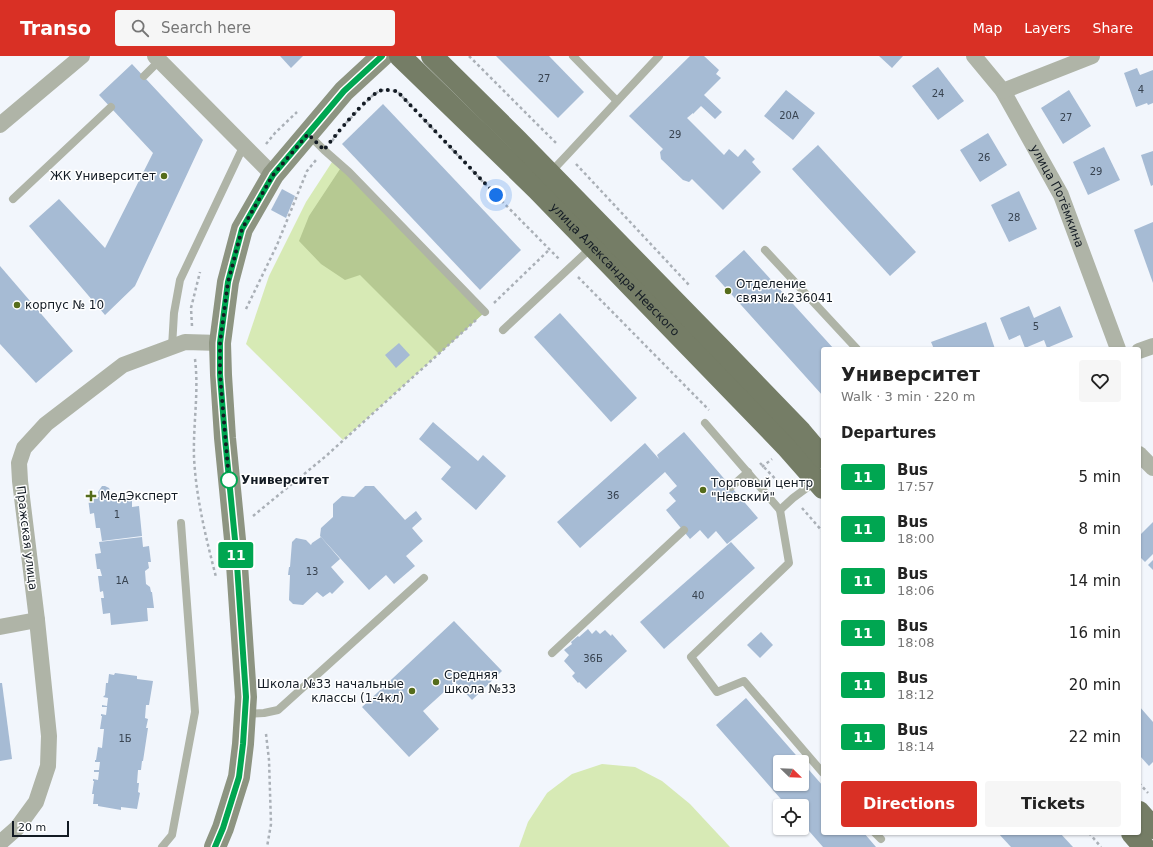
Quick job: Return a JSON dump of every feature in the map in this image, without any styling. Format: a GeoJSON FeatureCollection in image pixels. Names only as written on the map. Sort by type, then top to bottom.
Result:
{"type":"FeatureCollection","features":[{"type":"Feature","properties":{"kind":"main road"},"geometry":{"type":"LineString","coordinates":[[215,847],[223,828],[239,777],[243,744],[255,714],[246,689],[236,550],[220,375],[220,343],[228,282],[242,229],[273,175],[344,91],[382,56]]}},
{"type":"Feature","properties":{"kind":"main road","name":"улица Александра Невского"},"geometry":{"type":"LineString","coordinates":[[400,56],[537,189],[821,482]]}},
{"type":"Feature","properties":{"kind":"main road","name":"улица Александра Невского"},"geometry":{"type":"LineString","coordinates":[[432,56],[549,173],[801,432],[821,456]]}},
{"type":"Feature","properties":{"kind":"main road"},"geometry":{"type":"LineString","coordinates":[[1141,814],[1153,828]]}},
{"type":"Feature","properties":{"kind":"main road"},"geometry":{"type":"LineString","coordinates":[[1134,835],[1144,847]]}},
{"type":"Feature","properties":{"kind":"street"},"geometry":{"type":"LineString","coordinates":[[0,125],[82,56]]}},
{"type":"Feature","properties":{"kind":"street","name":"улица Потёмкина"},"geometry":{"type":"LineString","coordinates":[[974,56],[1003,90],[1061,195],[1117,347]]}},
{"type":"Feature","properties":{"kind":"street"},"geometry":{"type":"LineString","coordinates":[[1003,90],[1092,56]]}},
{"type":"Feature","properties":{"kind":"street"},"geometry":{"type":"LineString","coordinates":[[157,58],[273,175]]}},
{"type":"Feature","properties":{"kind":"street","name":"Пражская улица"},"geometry":{"type":"LineString","coordinates":[[0,843],[17,828],[36,802],[48,766],[49,736],[20,481],[19,463],[24,448],[46,424],[123,365],[185,342],[220,343]]}},
{"type":"Feature","properties":{"kind":"street"},"geometry":{"type":"LineString","coordinates":[[1141,350],[1153,346]]}},
{"type":"Feature","properties":{"kind":"street"},"geometry":{"type":"LineString","coordinates":[[1141,456],[1153,468]]}},
{"type":"Feature","properties":{"kind":"street"},"geometry":{"type":"LineString","coordinates":[[0,627],[37,620]]}},
{"type":"Feature","properties":{"kind":"lane"},"geometry":{"type":"LineString","coordinates":[[572,56],[617,101]]}},
{"type":"Feature","properties":{"kind":"lane"},"geometry":{"type":"LineString","coordinates":[[549,173],[568,155],[659,56]]}},
{"type":"Feature","properties":{"kind":"lane"},"geometry":{"type":"LineString","coordinates":[[144,76],[157,58]]}},
{"type":"Feature","properties":{"kind":"lane"},"geometry":{"type":"LineString","coordinates":[[13,199],[111,107]]}},
{"type":"Feature","properties":{"kind":"lane"},"geometry":{"type":"LineString","coordinates":[[308,134],[349,172],[485,312]]}},
{"type":"Feature","properties":{"kind":"lane"},"geometry":{"type":"LineString","coordinates":[[172,347],[174,313],[180,280],[244,145]]}},
{"type":"Feature","properties":{"kind":"lane"},"geometry":{"type":"LineString","coordinates":[[502,330],[593,246]]}},
{"type":"Feature","properties":{"kind":"lane"},"geometry":{"type":"LineString","coordinates":[[765,250],[855,347]]}},
{"type":"Feature","properties":{"kind":"lane"},"geometry":{"type":"LineString","coordinates":[[705,423],[780,510],[789,563],[692,657],[717,692],[744,681],[821,770]]}},
{"type":"Feature","properties":{"kind":"lane"},"geometry":{"type":"LineString","coordinates":[[731,487],[748,472]]}},
{"type":"Feature","properties":{"kind":"lane"},"geometry":{"type":"LineString","coordinates":[[780,510],[793,498],[821,482]]}},
{"type":"Feature","properties":{"kind":"lane"},"geometry":{"type":"LineString","coordinates":[[162,847],[172,836],[195,712],[181,522]]}},
{"type":"Feature","properties":{"kind":"lane"},"geometry":{"type":"LineString","coordinates":[[552,653],[684,530]]}},
{"type":"Feature","properties":{"kind":"lane"},"geometry":{"type":"LineString","coordinates":[[255,714],[278,710],[424,578]]}},
{"type":"Feature","properties":{"kind":"path"},"geometry":{"type":"LineString","coordinates":[[469,56],[568,155],[692,287]]}},
{"type":"Feature","properties":{"kind":"path"},"geometry":{"type":"LineString","coordinates":[[344,125],[372,96],[381,90],[397,91],[485,184],[714,414]]}},
{"type":"Feature","properties":{"kind":"path"},"geometry":{"type":"LineString","coordinates":[[244,314],[276,245],[307,171],[339,132]]}},
{"type":"Feature","properties":{"kind":"path"},"geometry":{"type":"LineString","coordinates":[[253,516],[326,456],[485,312],[550,249]]}},
{"type":"Feature","properties":{"kind":"path"},"geometry":{"type":"LineString","coordinates":[[759,462],[821,530]]}},
{"type":"Feature","properties":{"kind":"path"},"geometry":{"type":"LineString","coordinates":[[252,508],[253,523]]}},
{"type":"Feature","properties":{"kind":"path"},"geometry":{"type":"LineString","coordinates":[[255,714],[269,760],[271,824],[266,847]]}},
{"type":"Feature","properties":{"kind":"path"},"geometry":{"type":"LineString","coordinates":[[1141,785],[1153,798]]}},
{"type":"Feature","properties":{"kind":"path"},"geometry":{"type":"LineString","coordinates":[[1091,835],[1101,847]]}},
{"type":"Feature","properties":{"kind":"green space"},"geometry":{"type":"Polygon","coordinates":[[[334,159],[485,312],[343,440],[246,344],[269,276],[306,202],[334,159]]]}},
{"type":"Feature","properties":{"kind":"green space"},"geometry":{"type":"Polygon","coordinates":[[[342,166],[485,312],[439,354],[360,275],[345,280],[321,264],[299,241],[309,216],[342,166]]]}},
{"type":"Feature","properties":{"kind":"green space"},"geometry":{"type":"Polygon","coordinates":[[[602,764],[635,767],[662,781],[690,804],[730,847],[519,847],[528,822],[547,793],[572,774],[602,764]]]}},
{"type":"Feature","properties":{"kind":"building"},"geometry":{"type":"Polygon","coordinates":[[[280,56],[303,56],[291,68],[280,56]]]}},
{"type":"Feature","properties":{"kind":"building"},"geometry":{"type":"Polygon","coordinates":[[[496,56],[549,56],[584,92],[558,118],[496,56]]]}},
{"type":"Feature","properties":{"kind":"building"},"geometry":{"type":"Polygon","coordinates":[[[690,56],[704,56],[719,70],[716,74],[721,78],[704,95],[722,112],[715,119],[701,106],[687,118],[724,155],[729,149],[738,157],[745,149],[755,159],[752,162],[761,172],[723,210],[692,179],[689,182],[683,180],[661,159],[660,152],[663,149],[629,116],[690,56]]]}},
{"type":"Feature","properties":{"kind":"building"},"geometry":{"type":"Polygon","coordinates":[[[879,56],[903,56],[892,68],[879,56]]]}},
{"type":"Feature","properties":{"kind":"building","name":"ЖК Университет"},"geometry":{"type":"Polygon","coordinates":[[[132,64],[203,140],[135,286],[105,315],[29,226],[59,199],[105,248],[153,153],[99,95],[132,64]]]}},
{"type":"Feature","properties":{"kind":"building"},"geometry":{"type":"Polygon","coordinates":[[[938,67],[964,101],[938,120],[912,86],[938,67]]]}},
{"type":"Feature","properties":{"kind":"building"},"geometry":{"type":"Polygon","coordinates":[[[1137,68],[1140,75],[1153,70],[1153,103],[1148,105],[1147,103],[1136,107],[1124,73],[1137,68]]]}},
{"type":"Feature","properties":{"kind":"building"},"geometry":{"type":"Polygon","coordinates":[[[786,90],[815,113],[793,140],[764,116],[786,90]]]}},
{"type":"Feature","properties":{"kind":"building"},"geometry":{"type":"Polygon","coordinates":[[[1069,90],[1091,126],[1063,144],[1041,108],[1069,90]]]}},
{"type":"Feature","properties":{"kind":"building"},"geometry":{"type":"Polygon","coordinates":[[[383,104],[521,250],[480,290],[342,144],[383,104]]]}},
{"type":"Feature","properties":{"kind":"building"},"geometry":{"type":"Polygon","coordinates":[[[988,133],[1007,165],[980,182],[960,150],[988,133]]]}},
{"type":"Feature","properties":{"kind":"building"},"geometry":{"type":"Polygon","coordinates":[[[818,145],[916,252],[890,276],[792,169],[818,145]]]}},
{"type":"Feature","properties":{"kind":"building"},"geometry":{"type":"Polygon","coordinates":[[[1104,147],[1120,180],[1088,195],[1073,162],[1104,147]]]}},
{"type":"Feature","properties":{"kind":"building"},"geometry":{"type":"Polygon","coordinates":[[[1153,151],[1153,185],[1151,186],[1141,155],[1153,151]]]}},
{"type":"Feature","properties":{"kind":"building"},"geometry":{"type":"Polygon","coordinates":[[[282,189],[295,196],[286,218],[271,210],[282,189]]]}},
{"type":"Feature","properties":{"kind":"building"},"geometry":{"type":"Polygon","coordinates":[[[1019,191],[1037,229],[1009,242],[991,205],[1019,191]]]}},
{"type":"Feature","properties":{"kind":"building"},"geometry":{"type":"Polygon","coordinates":[[[1153,222],[1153,283],[1134,230],[1153,222]]]}},
{"type":"Feature","properties":{"kind":"building"},"geometry":{"type":"Polygon","coordinates":[[[744,250],[832,347],[821,347],[821,394],[715,276],[744,250]]]}},
{"type":"Feature","properties":{"kind":"building","name":"корпус № 10"},"geometry":{"type":"Polygon","coordinates":[[[0,266],[73,351],[36,383],[0,344],[0,266]]]}},
{"type":"Feature","properties":{"kind":"building"},"geometry":{"type":"Polygon","coordinates":[[[1029,306],[1034,318],[1060,306],[1073,337],[1049,347],[1047,347],[1044,340],[1025,347],[1020,335],[1009,340],[1000,318],[1029,306]]]}},
{"type":"Feature","properties":{"kind":"building"},"geometry":{"type":"Polygon","coordinates":[[[560,313],[637,398],[611,422],[534,337],[560,313]]]}},
{"type":"Feature","properties":{"kind":"building"},"geometry":{"type":"Polygon","coordinates":[[[986,322],[994,347],[933,347],[931,342],[986,322]]]}},
{"type":"Feature","properties":{"kind":"building"},"geometry":{"type":"Polygon","coordinates":[[[399,343],[410,355],[396,368],[385,355],[399,343]]]}},
{"type":"Feature","properties":{"kind":"building"},"geometry":{"type":"Polygon","coordinates":[[[433,422],[478,461],[483,455],[506,476],[476,510],[441,479],[451,467],[419,439],[433,422]]]}},
{"type":"Feature","properties":{"kind":"building"},"geometry":{"type":"Polygon","coordinates":[[[684,432],[758,518],[727,544],[716,531],[708,539],[700,530],[690,539],[666,510],[676,501],[669,493],[677,486],[665,472],[580,548],[557,522],[645,443],[659,459],[657,455],[684,432]]]}},
{"type":"Feature","properties":{"kind":"building"},"geometry":{"type":"Polygon","coordinates":[[[102,486],[109,488],[111,496],[129,493],[129,496],[132,496],[132,507],[139,506],[142,536],[102,541],[100,528],[96,528],[94,513],[90,514],[88,498],[99,497],[98,492],[102,486]]]}},
{"type":"Feature","properties":{"kind":"building"},"geometry":{"type":"Polygon","coordinates":[[[365,486],[374,486],[405,520],[416,511],[422,519],[412,528],[423,541],[406,556],[415,566],[394,584],[386,575],[369,590],[320,536],[321,528],[333,517],[333,504],[342,496],[354,497],[365,486]]]}},
{"type":"Feature","properties":{"kind":"building"},"geometry":{"type":"Polygon","coordinates":[[[1153,522],[1153,554],[1145,562],[1141,558],[1141,534],[1153,522]]]}},
{"type":"Feature","properties":{"kind":"building"},"geometry":{"type":"Polygon","coordinates":[[[142,537],[143,547],[149,546],[151,562],[148,562],[149,568],[145,571],[146,584],[150,587],[152,592],[154,608],[147,608],[148,621],[111,625],[110,613],[103,614],[101,598],[104,598],[103,591],[100,592],[98,576],[102,576],[100,569],[97,569],[95,554],[101,553],[99,542],[142,537]]]}},
{"type":"Feature","properties":{"kind":"building"},"geometry":{"type":"Polygon","coordinates":[[[321,537],[340,559],[331,567],[344,582],[332,594],[330,592],[323,597],[317,592],[303,605],[293,604],[289,600],[290,575],[288,575],[292,542],[296,538],[306,540],[311,545],[321,537]]]}},
{"type":"Feature","properties":{"kind":"building"},"geometry":{"type":"Polygon","coordinates":[[[731,542],[755,568],[664,649],[640,622],[731,542]]]}},
{"type":"Feature","properties":{"kind":"building"},"geometry":{"type":"Polygon","coordinates":[[[1153,560],[1153,570],[1148,565],[1153,560]]]}},
{"type":"Feature","properties":{"kind":"building","name":"Школа №33 начальные классы (1-4кл)"},"geometry":{"type":"Polygon","coordinates":[[[454,621],[502,671],[472,700],[455,682],[423,711],[439,729],[409,757],[362,707],[454,621]]]}},
{"type":"Feature","properties":{"kind":"building"},"geometry":{"type":"Polygon","coordinates":[[[588,629],[592,634],[596,630],[600,634],[605,630],[611,636],[612,634],[627,651],[586,689],[572,676],[575,673],[564,661],[569,655],[564,650],[572,644],[571,642],[588,629]]]}},
{"type":"Feature","properties":{"kind":"building"},"geometry":{"type":"Polygon","coordinates":[[[761,632],[773,645],[760,658],[747,645],[761,632]]]}},
{"type":"Feature","properties":{"kind":"building"},"geometry":{"type":"Polygon","coordinates":[[[115,673],[137,676],[137,679],[153,681],[149,705],[146,705],[145,718],[148,719],[146,728],[148,728],[141,770],[138,770],[137,783],[139,783],[138,792],[140,793],[137,809],[121,807],[121,810],[93,804],[93,779],[98,780],[99,772],[94,772],[94,770],[99,770],[100,762],[95,762],[95,760],[98,747],[102,748],[104,729],[100,729],[101,714],[106,715],[107,707],[102,707],[102,705],[107,706],[108,698],[103,697],[105,695],[106,683],[108,683],[109,674],[114,675],[115,673]]]}},
{"type":"Feature","properties":{"kind":"building"},"geometry":{"type":"Polygon","coordinates":[[[0,683],[2,683],[12,759],[0,761],[0,683]]]}},
{"type":"Feature","properties":{"kind":"building"},"geometry":{"type":"Polygon","coordinates":[[[746,698],[796,755],[773,755],[773,790],[716,725],[746,698]]]}},
{"type":"Feature","properties":{"kind":"building"},"geometry":{"type":"Polygon","coordinates":[[[1141,708],[1153,722],[1153,762],[1149,766],[1141,757],[1141,708]]]}},
{"type":"Feature","properties":{"kind":"building"},"geometry":{"type":"Polygon","coordinates":[[[809,770],[821,784],[821,835],[866,835],[876,847],[823,847],[809,831],[809,799],[781,799],[774,791],[809,791],[809,770]]]}},
{"type":"Feature","properties":{"kind":"building"},"geometry":{"type":"Polygon","coordinates":[[[1000,835],[1062,835],[1073,847],[1011,847],[1000,835]]]}},
{"type":"Feature","properties":{"kind":"bus line","name":"11"},"geometry":{"type":"LineString","coordinates":[[215,847],[223,828],[239,777],[246,697],[236,550],[220,375],[220,343],[228,282],[242,229],[273,175],[344,91],[382,56]]}},
{"type":"Feature","properties":{"kind":"place","name":"ЖК Университет"},"geometry":{"type":"Point","coordinates":[164,176]}},
{"type":"Feature","properties":{"kind":"place","name":"Отделение связи №236041"},"geometry":{"type":"Point","coordinates":[728,291]}},
{"type":"Feature","properties":{"kind":"place","name":"корпус № 10"},"geometry":{"type":"Point","coordinates":[17,305]}},
{"type":"Feature","properties":{"kind":"place","name":"Университет"},"geometry":{"type":"Point","coordinates":[229,480]}},
{"type":"Feature","properties":{"kind":"place","name":"Торговый центр \"Невский\""},"geometry":{"type":"Point","coordinates":[703,490]}},
{"type":"Feature","properties":{"kind":"place","name":"МедЭксперт"},"geometry":{"type":"Point","coordinates":[91,496]}},
{"type":"Feature","properties":{"kind":"place","name":"Средняя школа №33"},"geometry":{"type":"Point","coordinates":[436,682]}},
{"type":"Feature","properties":{"kind":"place","name":"Школа №33 начальные классы (1-4кл)"},"geometry":{"type":"Point","coordinates":[412,691]}},
{"type":"Feature","properties":{"kind":"route"},"geometry":{"type":"LineString","coordinates":[[229,480],[220,375],[220,343],[228,282],[242,229],[273,175],[308,134],[324,150],[344,125],[372,96],[381,90],[397,91],[496,195]]}}]}
